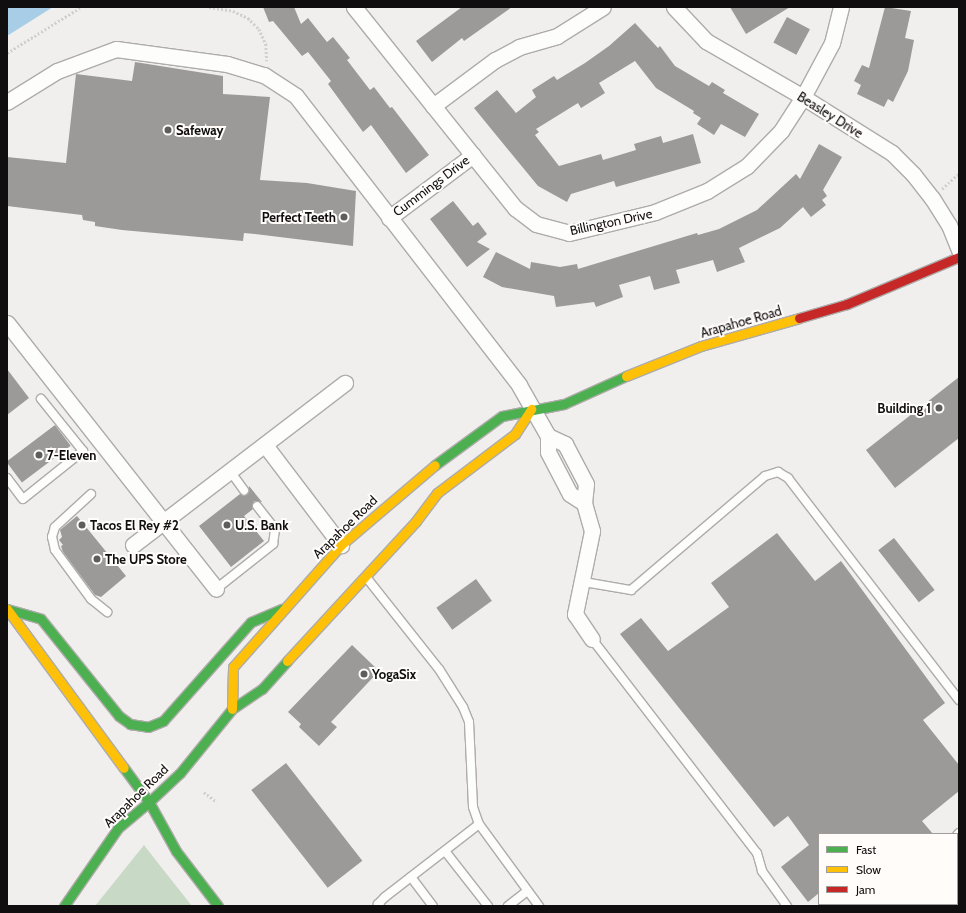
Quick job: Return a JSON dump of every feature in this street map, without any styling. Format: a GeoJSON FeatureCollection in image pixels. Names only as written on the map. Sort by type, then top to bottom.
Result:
{"type":"FeatureCollection","features":[{"type":"Feature","properties":{"kind":"main road","name":"Arapahoe Road"},"geometry":{"type":"LineString","coordinates":[[232,709],[233,667],[282,609],[341,545],[440,461],[502,416],[530,409],[564,404],[620,378],[730,336],[847,304],[959,257]]}},
{"type":"Feature","properties":{"kind":"main road","name":"Arapahoe Road"},"geometry":{"type":"LineString","coordinates":[[64,906],[118,828],[180,773],[232,709],[262,689],[416,521],[438,493],[515,434],[530,409]]}},
{"type":"Feature","properties":{"kind":"main road"},"geometry":{"type":"LineString","coordinates":[[7,609],[41,619],[120,716],[130,724],[148,727],[164,721],[251,622],[282,609]]}},
{"type":"Feature","properties":{"kind":"main road"},"geometry":{"type":"LineString","coordinates":[[7,609],[149,802],[176,851],[218,906]]}},
{"type":"Feature","properties":{"kind":"street","name":"Billington Drive"},"geometry":{"type":"LineString","coordinates":[[354,7],[515,208],[536,224],[569,233],[655,212],[707,192],[747,166],[781,131],[803,97],[832,43],[841,7]]}},
{"type":"Feature","properties":{"kind":"street"},"geometry":{"type":"LineString","coordinates":[[433,106],[495,60],[519,47],[557,36],[603,7]]}},
{"type":"Feature","properties":{"kind":"street","name":"Beasley Drive"},"geometry":{"type":"LineString","coordinates":[[674,7],[706,41],[803,97],[892,153],[913,174],[932,198],[949,225],[959,250]]}},
{"type":"Feature","properties":{"kind":"street"},"geometry":{"type":"LineString","coordinates":[[7,102],[57,71],[116,49],[227,64],[264,75],[296,96],[442,286],[452,294],[519,384],[530,409],[548,436],[548,452],[570,494],[584,503],[592,531],[584,582],[575,614],[592,639]]}},
{"type":"Feature","properties":{"kind":"street","name":"Cummings Drive"},"geometry":{"type":"LineString","coordinates":[[389,218],[473,155]]}},
{"type":"Feature","properties":{"kind":"street"},"geometry":{"type":"LineString","coordinates":[[7,323],[216,589]]}},
{"type":"Feature","properties":{"kind":"street"},"geometry":{"type":"LineString","coordinates":[[133,545],[345,383]]}},
{"type":"Feature","properties":{"kind":"street"},"geometry":{"type":"LineString","coordinates":[[265,445],[341,545]]}},
{"type":"Feature","properties":{"kind":"lane"},"geometry":{"type":"LineString","coordinates":[[7,478],[23,499],[83,451],[41,399]]}},
{"type":"Feature","properties":{"kind":"lane"},"geometry":{"type":"LineString","coordinates":[[230,472],[244,490]]}},
{"type":"Feature","properties":{"kind":"lane"},"geometry":{"type":"LineString","coordinates":[[584,582],[631,590],[765,476],[778,472],[788,478],[959,700]]}},
{"type":"Feature","properties":{"kind":"lane"},"geometry":{"type":"LineString","coordinates":[[91,494],[55,527],[52,537],[54,550],[91,599],[107,612]]}},
{"type":"Feature","properties":{"kind":"lane"},"geometry":{"type":"LineString","coordinates":[[216,589],[273,544],[275,529],[257,506]]}},
{"type":"Feature","properties":{"kind":"lane"},"geometry":{"type":"LineString","coordinates":[[365,576],[439,669],[463,707],[470,722],[473,807],[480,824],[539,906]]}},
{"type":"Feature","properties":{"kind":"lane"},"geometry":{"type":"LineString","coordinates":[[592,639],[757,853],[762,871],[787,906]]}},
{"type":"Feature","properties":{"kind":"lane"},"geometry":{"type":"LineString","coordinates":[[378,905],[411,877],[480,824]]}},
{"type":"Feature","properties":{"kind":"lane"},"geometry":{"type":"LineString","coordinates":[[445,851],[488,906]]}},
{"type":"Feature","properties":{"kind":"lane"},"geometry":{"type":"LineString","coordinates":[[411,877],[433,906]]}},
{"type":"Feature","properties":{"kind":"lane"},"geometry":{"type":"LineString","coordinates":[[508,906],[527,891]]}},
{"type":"Feature","properties":{"kind":"path"},"geometry":{"type":"LineString","coordinates":[[7,53],[81,7]]}},
{"type":"Feature","properties":{"kind":"path"},"geometry":{"type":"LineString","coordinates":[[210,7],[233,10],[248,18],[259,29],[266,44],[267,65]]}},
{"type":"Feature","properties":{"kind":"path"},"geometry":{"type":"LineString","coordinates":[[932,198],[959,173]]}},
{"type":"Feature","properties":{"kind":"path"},"geometry":{"type":"LineString","coordinates":[[204,792],[217,802]]}},
{"type":"Feature","properties":{"kind":"green space"},"geometry":{"type":"Polygon","coordinates":[[[144,845],[192,906],[95,906],[144,845]]]}},
{"type":"Feature","properties":{"kind":"water"},"geometry":{"type":"Polygon","coordinates":[[[7,7],[53,7],[7,36],[7,7]]]}},
{"type":"Feature","properties":{"kind":"building"},"geometry":{"type":"Polygon","coordinates":[[[263,7],[294,7],[301,24],[308,18],[327,42],[333,37],[350,58],[347,60],[370,90],[374,87],[390,108],[392,107],[429,155],[406,173],[371,125],[363,132],[328,84],[331,81],[308,52],[302,56],[273,21],[269,22],[263,7]]]}},
{"type":"Feature","properties":{"kind":"building"},"geometry":{"type":"Polygon","coordinates":[[[462,7],[512,7],[464,41],[462,38],[432,62],[416,41],[462,7]]]}},
{"type":"Feature","properties":{"kind":"building"},"geometry":{"type":"Polygon","coordinates":[[[730,7],[790,7],[746,34],[730,7]]]}},
{"type":"Feature","properties":{"kind":"building"},"geometry":{"type":"Polygon","coordinates":[[[885,7],[911,11],[905,38],[914,40],[908,71],[893,102],[888,99],[884,107],[857,94],[861,85],[854,81],[862,65],[869,68],[885,7]]]}},
{"type":"Feature","properties":{"kind":"building"},"geometry":{"type":"Polygon","coordinates":[[[787,17],[810,29],[796,55],[773,43],[787,17]]]}},
{"type":"Feature","properties":{"kind":"building"},"geometry":{"type":"Polygon","coordinates":[[[635,23],[658,48],[660,46],[675,66],[709,86],[712,82],[725,90],[723,93],[759,114],[745,137],[721,124],[714,135],[697,124],[701,118],[693,113],[694,111],[656,88],[635,61],[599,83],[605,93],[581,108],[578,103],[536,129],[539,132],[535,135],[559,166],[601,154],[603,160],[636,150],[634,144],[661,136],[663,143],[693,134],[701,163],[616,187],[614,181],[571,194],[567,202],[538,186],[474,108],[497,90],[516,113],[536,97],[532,90],[554,76],[557,80],[585,63],[609,46],[635,23]]]}},
{"type":"Feature","properties":{"kind":"building","name":"Safeway"},"geometry":{"type":"Polygon","coordinates":[[[135,62],[223,76],[223,94],[270,97],[260,180],[307,183],[356,191],[353,246],[244,233],[243,241],[122,230],[95,226],[95,222],[83,220],[82,215],[7,206],[7,157],[66,163],[76,74],[132,81],[135,62]]]}},
{"type":"Feature","properties":{"kind":"building"},"geometry":{"type":"Polygon","coordinates":[[[819,144],[842,157],[823,190],[827,196],[822,200],[826,205],[811,217],[803,207],[780,228],[739,248],[745,262],[717,272],[713,260],[676,270],[680,283],[654,290],[650,276],[619,285],[623,297],[596,307],[594,302],[556,307],[554,296],[502,287],[483,277],[496,252],[530,269],[531,262],[560,267],[577,264],[578,269],[697,233],[698,235],[719,229],[757,210],[796,174],[800,179],[819,144]]]}},
{"type":"Feature","properties":{"kind":"building"},"geometry":{"type":"Polygon","coordinates":[[[453,201],[473,226],[478,222],[487,234],[477,242],[490,249],[467,267],[430,219],[453,201]]]}},
{"type":"Feature","properties":{"kind":"building"},"geometry":{"type":"Polygon","coordinates":[[[7,369],[29,398],[7,415],[7,369]]]}},
{"type":"Feature","properties":{"kind":"building","name":"Building 1"},"geometry":{"type":"Polygon","coordinates":[[[959,377],[959,438],[895,488],[866,450],[959,377]]]}},
{"type":"Feature","properties":{"kind":"building","name":"7-Eleven"},"geometry":{"type":"Polygon","coordinates":[[[55,425],[71,446],[22,482],[7,461],[55,425]]]}},
{"type":"Feature","properties":{"kind":"building"},"geometry":{"type":"Polygon","coordinates":[[[249,486],[262,502],[254,501],[253,509],[244,516],[264,541],[231,567],[199,526],[240,494],[248,494],[249,486]]]}},
{"type":"Feature","properties":{"kind":"building"},"geometry":{"type":"Polygon","coordinates":[[[77,516],[126,576],[101,597],[95,595],[63,552],[61,546],[63,545],[59,540],[62,537],[60,530],[77,516]]]}},
{"type":"Feature","properties":{"kind":"building"},"geometry":{"type":"Polygon","coordinates":[[[777,533],[815,581],[841,561],[945,703],[923,720],[959,765],[959,791],[922,821],[932,833],[818,833],[818,894],[808,902],[781,867],[809,845],[788,816],[774,827],[620,634],[641,618],[668,651],[729,607],[711,583],[777,533]]]}},
{"type":"Feature","properties":{"kind":"building"},"geometry":{"type":"Polygon","coordinates":[[[894,538],[935,590],[919,602],[878,550],[894,538]]]}},
{"type":"Feature","properties":{"kind":"building"},"geometry":{"type":"Polygon","coordinates":[[[476,579],[492,601],[452,630],[436,608],[476,579]]]}},
{"type":"Feature","properties":{"kind":"building"},"geometry":{"type":"Polygon","coordinates":[[[352,645],[379,671],[331,722],[337,727],[319,746],[299,727],[301,724],[288,712],[352,645]]]}},
{"type":"Feature","properties":{"kind":"building"},"geometry":{"type":"Polygon","coordinates":[[[286,763],[362,861],[328,888],[251,790],[286,763]]]}},
{"type":"Feature","properties":{"kind":"traffic: fast"},"geometry":{"type":"LineString","coordinates":[[435,465],[502,416],[564,404],[626,376]]}},
{"type":"Feature","properties":{"kind":"traffic: fast"},"geometry":{"type":"LineString","coordinates":[[7,609],[41,619],[119,716],[130,724],[148,727],[163,721],[251,622],[282,609]]}},
{"type":"Feature","properties":{"kind":"traffic: fast"},"geometry":{"type":"LineString","coordinates":[[149,802],[180,773],[232,709],[262,689],[287,661]]}},
{"type":"Feature","properties":{"kind":"traffic: fast"},"geometry":{"type":"LineString","coordinates":[[124,768],[149,802],[176,851],[218,906]]}},
{"type":"Feature","properties":{"kind":"traffic: fast"},"geometry":{"type":"LineString","coordinates":[[64,906],[118,828],[149,802]]}},
{"type":"Feature","properties":{"kind":"traffic: slow"},"geometry":{"type":"LineString","coordinates":[[626,376],[701,346],[799,318]]}},
{"type":"Feature","properties":{"kind":"traffic: slow"},"geometry":{"type":"LineString","coordinates":[[287,661],[416,521],[437,493],[515,434],[531,409]]}},
{"type":"Feature","properties":{"kind":"traffic: slow"},"geometry":{"type":"LineString","coordinates":[[232,709],[233,667],[341,545],[435,465]]}},
{"type":"Feature","properties":{"kind":"traffic: slow"},"geometry":{"type":"LineString","coordinates":[[7,609],[124,768]]}},
{"type":"Feature","properties":{"kind":"traffic: jam"},"geometry":{"type":"LineString","coordinates":[[799,318],[847,304],[959,257]]}},
{"type":"Feature","properties":{"kind":"place","name":"Safeway"},"geometry":{"type":"Point","coordinates":[168,130]}},
{"type":"Feature","properties":{"kind":"place","name":"Perfect Teeth"},"geometry":{"type":"Point","coordinates":[344,217]}},
{"type":"Feature","properties":{"kind":"place","name":"Building 1"},"geometry":{"type":"Point","coordinates":[939,408]}},
{"type":"Feature","properties":{"kind":"place","name":"7-Eleven"},"geometry":{"type":"Point","coordinates":[39,455]}},
{"type":"Feature","properties":{"kind":"place","name":"Tacos El Rey #2"},"geometry":{"type":"Point","coordinates":[82,525]}},
{"type":"Feature","properties":{"kind":"place","name":"U.S. Bank"},"geometry":{"type":"Point","coordinates":[227,525]}},
{"type":"Feature","properties":{"kind":"place","name":"The UPS Store"},"geometry":{"type":"Point","coordinates":[97,559]}},
{"type":"Feature","properties":{"kind":"place","name":"YogaSix"},"geometry":{"type":"Point","coordinates":[364,674]}}]}
